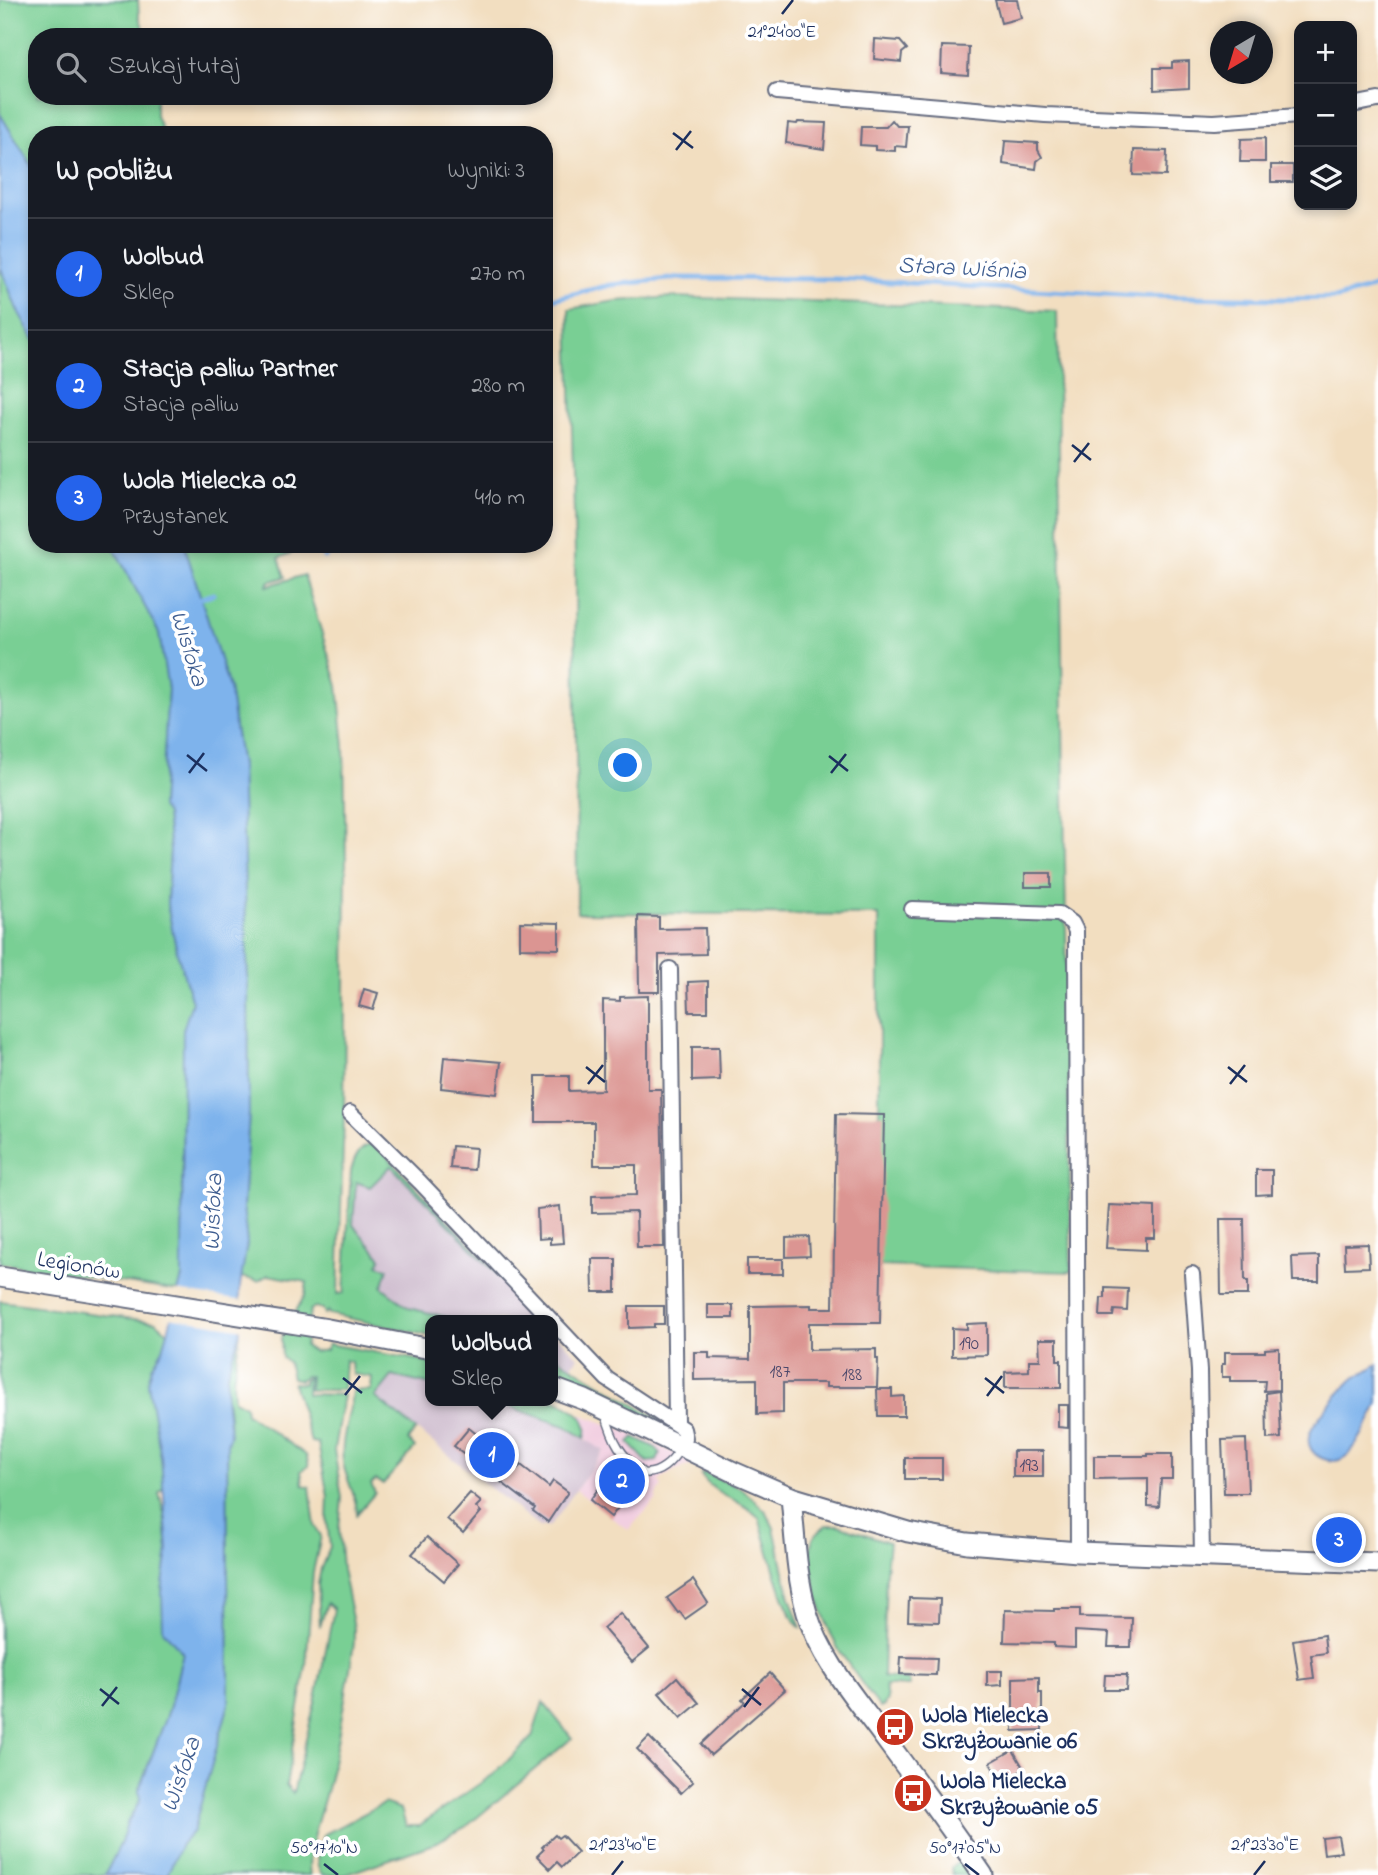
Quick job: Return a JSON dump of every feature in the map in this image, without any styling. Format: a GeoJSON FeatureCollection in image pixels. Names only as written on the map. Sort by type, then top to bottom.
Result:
{"type":"FeatureCollection","features":[{"type":"Feature","properties":{"kind":"street"},"geometry":{"type":"LineString","coordinates":[[777,92],[1045,115],[1214,122],[1294,116]]}},
{"type":"Feature","properties":{"kind":"street"},"geometry":{"type":"LineString","coordinates":[[1357,105],[1378,100]]}},
{"type":"Feature","properties":{"kind":"street"},"geometry":{"type":"LineString","coordinates":[[912,909],[1059,915],[1072,923],[1076,931],[1078,1552]]}},
{"type":"Feature","properties":{"kind":"street"},"geometry":{"type":"LineString","coordinates":[[670,970],[677,1422]]}},
{"type":"Feature","properties":{"kind":"street"},"geometry":{"type":"LineString","coordinates":[[350,1113],[420,1182],[546,1315]]}},
{"type":"Feature","properties":{"kind":"street"},"geometry":{"type":"LineString","coordinates":[[1192,1274],[1199,1371],[1202,1557]]}},
{"type":"Feature","properties":{"kind":"street","name":"Legionów"},"geometry":{"type":"LineString","coordinates":[[0,1277],[328,1329],[425,1348]]}},
{"type":"Feature","properties":{"kind":"street"},"geometry":{"type":"LineString","coordinates":[[558,1327],[607,1379],[677,1422],[683,1429],[685,1438],[682,1447]]}},
{"type":"Feature","properties":{"kind":"street"},"geometry":{"type":"LineString","coordinates":[[558,1390],[791,1497],[908,1532],[967,1543],[1078,1552],[1378,1563]]}},
{"type":"Feature","properties":{"kind":"street"},"geometry":{"type":"LineString","coordinates":[[791,1497],[799,1579],[815,1633],[852,1695],[950,1826],[983,1875]]}},
{"type":"Feature","properties":{"kind":"lane"},"geometry":{"type":"LineString","coordinates":[[604,1409],[610,1433],[618,1448],[625,1458],[643,1473],[657,1472],[675,1458],[682,1447]]}},
{"type":"Feature","properties":{"kind":"shaded area"},"geometry":{"type":"Polygon","coordinates":[[[377,1152],[537,1315],[425,1316],[360,1302],[353,1226],[356,1182],[377,1152]]]}},
{"type":"Feature","properties":{"kind":"shaded area"},"geometry":{"type":"Polygon","coordinates":[[[558,1337],[578,1357],[572,1366],[558,1361],[558,1337]]]}},
{"type":"Feature","properties":{"kind":"shaded area"},"geometry":{"type":"Polygon","coordinates":[[[392,1376],[425,1384],[425,1406],[512,1406],[565,1426],[604,1451],[550,1526],[540,1527],[375,1397],[392,1376]]]}},
{"type":"Feature","properties":{"kind":"shaded area"},"geometry":{"type":"Polygon","coordinates":[[[580,1414],[631,1433],[695,1463],[673,1471],[659,1481],[662,1487],[655,1497],[657,1499],[628,1530],[576,1490],[604,1451],[585,1438],[587,1432],[580,1414]]]}},
{"type":"Feature","properties":{"kind":"green space"},"geometry":{"type":"Polygon","coordinates":[[[0,0],[138,0],[139,17],[143,28],[28,28],[28,105],[156,105],[156,116],[160,126],[28,126],[28,160],[0,114],[0,0]]]}},
{"type":"Feature","properties":{"kind":"green space"},"geometry":{"type":"Polygon","coordinates":[[[0,266],[28,329],[28,553],[117,553],[159,633],[168,689],[161,807],[166,814],[170,850],[167,904],[177,952],[193,1002],[183,1030],[182,1277],[178,1291],[0,1263],[0,266]]]}},
{"type":"Feature","properties":{"kind":"green space"},"geometry":{"type":"Polygon","coordinates":[[[673,297],[1057,311],[1071,1272],[879,1266],[879,915],[577,913],[575,555],[569,309],[616,301],[673,297]]]}},
{"type":"Feature","properties":{"kind":"green space"},"geometry":{"type":"Polygon","coordinates":[[[187,553],[291,553],[279,558],[285,577],[268,582],[267,586],[304,575],[338,686],[344,746],[344,1118],[338,1294],[344,1293],[351,1171],[361,1150],[373,1144],[537,1315],[391,1166],[370,1187],[356,1182],[353,1225],[381,1258],[378,1265],[388,1269],[382,1287],[409,1308],[438,1315],[425,1315],[425,1335],[329,1314],[328,1311],[325,1314],[323,1309],[315,1307],[310,1310],[305,1346],[314,1352],[326,1350],[328,1344],[425,1361],[425,1384],[392,1376],[375,1397],[416,1430],[408,1440],[415,1448],[383,1484],[376,1480],[371,1484],[375,1493],[357,1514],[343,1462],[343,1444],[352,1391],[371,1390],[372,1377],[352,1374],[351,1362],[345,1360],[343,1390],[309,1390],[310,1376],[300,1380],[292,1378],[288,1362],[282,1358],[281,1338],[305,1295],[307,1282],[268,1275],[258,1281],[241,1277],[247,1244],[243,1207],[249,1113],[248,988],[241,766],[229,688],[187,553]]]}},
{"type":"Feature","properties":{"kind":"green space"},"geometry":{"type":"Polygon","coordinates":[[[0,1301],[156,1322],[168,1332],[163,1349],[152,1367],[148,1383],[164,1488],[159,1493],[168,1550],[162,1592],[183,1653],[169,1710],[139,1789],[140,1801],[127,1823],[121,1843],[105,1875],[0,1875],[0,1301]]]}},
{"type":"Feature","properties":{"kind":"green space"},"geometry":{"type":"Polygon","coordinates":[[[240,1332],[233,1380],[234,1400],[245,1406],[246,1413],[306,1455],[309,1466],[301,1471],[303,1485],[310,1487],[315,1526],[321,1536],[313,1572],[306,1666],[286,1785],[293,1793],[334,1609],[327,1603],[320,1627],[318,1584],[330,1547],[328,1497],[318,1443],[311,1442],[293,1383],[304,1384],[308,1377],[307,1394],[343,1395],[334,1450],[342,1498],[339,1528],[342,1569],[354,1628],[354,1643],[333,1764],[312,1841],[310,1875],[166,1875],[181,1844],[193,1831],[229,1703],[227,1444],[230,1428],[226,1384],[240,1332]]]}},
{"type":"Feature","properties":{"kind":"green space"},"geometry":{"type":"Polygon","coordinates":[[[558,1358],[665,1423],[664,1426],[558,1376],[558,1358]]]}},
{"type":"Feature","properties":{"kind":"green space"},"geometry":{"type":"Polygon","coordinates":[[[558,1402],[582,1418],[586,1430],[585,1438],[565,1426],[508,1406],[558,1406],[558,1402]]]}},
{"type":"Feature","properties":{"kind":"green space"},"geometry":{"type":"Polygon","coordinates":[[[634,1437],[656,1448],[660,1454],[657,1461],[647,1462],[629,1443],[634,1437]]]}},
{"type":"Feature","properties":{"kind":"green space"},"geometry":{"type":"Polygon","coordinates":[[[704,1473],[741,1488],[766,1511],[774,1528],[790,1598],[801,1628],[795,1622],[783,1595],[759,1518],[713,1488],[701,1475],[704,1473]]]}},
{"type":"Feature","properties":{"kind":"green space"},"geometry":{"type":"Polygon","coordinates":[[[826,1525],[838,1525],[889,1542],[883,1677],[909,1680],[910,1686],[885,1686],[887,1700],[880,1708],[839,1650],[818,1596],[810,1551],[813,1539],[826,1525]]]}},
{"type":"Feature","properties":{"kind":"green space"},"geometry":{"type":"Polygon","coordinates":[[[543,1702],[572,1738],[467,1826],[433,1844],[344,1875],[322,1875],[317,1861],[323,1835],[384,1803],[401,1809],[406,1826],[418,1826],[494,1774],[532,1737],[543,1702]]]}},
{"type":"Feature","properties":{"kind":"green space"},"geometry":{"type":"Polygon","coordinates":[[[963,1858],[974,1875],[953,1875],[951,1868],[963,1858]]]}},
{"type":"Feature","properties":{"kind":"water"},"geometry":{"type":"Polygon","coordinates":[[[0,114],[28,160],[28,329],[0,266],[0,114]]]}},
{"type":"Feature","properties":{"kind":"water","name":"Wisłoka"},"geometry":{"type":"Polygon","coordinates":[[[117,553],[187,553],[229,688],[241,766],[249,1113],[243,1207],[247,1243],[240,1286],[240,1332],[227,1373],[226,1397],[230,1435],[227,1444],[229,1703],[193,1831],[181,1844],[167,1875],[105,1875],[121,1843],[127,1823],[140,1801],[139,1790],[169,1710],[183,1653],[163,1630],[162,1592],[168,1550],[161,1457],[148,1383],[152,1367],[163,1349],[182,1277],[183,1030],[192,1002],[177,952],[167,904],[170,850],[166,814],[161,807],[168,689],[159,633],[117,553]]]}},
{"type":"Feature","properties":{"kind":"water"},"geometry":{"type":"Polygon","coordinates":[[[1378,1364],[1378,1402],[1359,1440],[1349,1454],[1340,1460],[1321,1458],[1311,1449],[1309,1443],[1315,1423],[1351,1381],[1378,1364]]]}},
{"type":"Feature","properties":{"kind":"pier"},"geometry":{"type":"Polygon","coordinates":[[[175,1291],[244,1301],[244,1329],[169,1317],[175,1291]]]}},
{"type":"Feature","properties":{"kind":"building"},"geometry":{"type":"Polygon","coordinates":[[[995,0],[1017,0],[1021,18],[1001,23],[995,0]]]}},
{"type":"Feature","properties":{"kind":"building"},"geometry":{"type":"Polygon","coordinates":[[[875,39],[900,41],[907,49],[902,53],[901,62],[874,59],[875,39]]]}},
{"type":"Feature","properties":{"kind":"building"},"geometry":{"type":"Polygon","coordinates":[[[942,46],[969,47],[968,75],[941,73],[942,46]]]}},
{"type":"Feature","properties":{"kind":"building"},"geometry":{"type":"Polygon","coordinates":[[[1189,61],[1189,88],[1154,90],[1154,68],[1172,68],[1172,62],[1189,61]]]}},
{"type":"Feature","properties":{"kind":"building"},"geometry":{"type":"Polygon","coordinates":[[[892,120],[897,126],[908,126],[906,147],[895,146],[895,151],[875,150],[875,146],[860,145],[861,127],[886,127],[892,120]]]}},
{"type":"Feature","properties":{"kind":"building"},"geometry":{"type":"Polygon","coordinates":[[[788,123],[826,123],[824,149],[786,143],[788,123]]]}},
{"type":"Feature","properties":{"kind":"building"},"geometry":{"type":"Polygon","coordinates":[[[1265,138],[1265,162],[1240,162],[1241,139],[1265,138]]]}},
{"type":"Feature","properties":{"kind":"building"},"geometry":{"type":"Polygon","coordinates":[[[1005,141],[1038,143],[1042,157],[1037,161],[1036,169],[1003,164],[1005,141]]]}},
{"type":"Feature","properties":{"kind":"building"},"geometry":{"type":"Polygon","coordinates":[[[1134,150],[1167,151],[1166,176],[1133,175],[1134,150]]]}},
{"type":"Feature","properties":{"kind":"building"},"geometry":{"type":"Polygon","coordinates":[[[1271,165],[1293,165],[1293,182],[1271,182],[1271,165]]]}},
{"type":"Feature","properties":{"kind":"building"},"geometry":{"type":"Polygon","coordinates":[[[1025,873],[1051,873],[1051,887],[1025,887],[1025,873]]]}},
{"type":"Feature","properties":{"kind":"building"},"geometry":{"type":"Polygon","coordinates":[[[638,916],[659,917],[659,929],[705,928],[706,954],[659,955],[659,992],[639,992],[638,916]]]}},
{"type":"Feature","properties":{"kind":"building"},"geometry":{"type":"Polygon","coordinates":[[[520,922],[559,923],[559,949],[520,948],[520,922]]]}},
{"type":"Feature","properties":{"kind":"building"},"geometry":{"type":"Polygon","coordinates":[[[708,981],[708,1012],[689,1012],[688,982],[708,981]]]}},
{"type":"Feature","properties":{"kind":"building"},"geometry":{"type":"Polygon","coordinates":[[[364,989],[378,993],[373,1010],[359,1006],[364,989]]]}},
{"type":"Feature","properties":{"kind":"building"},"geometry":{"type":"Polygon","coordinates":[[[648,996],[648,1089],[661,1089],[664,1247],[637,1247],[636,1212],[592,1213],[592,1196],[636,1195],[636,1165],[594,1165],[594,1122],[536,1122],[536,1076],[569,1076],[569,1091],[603,1090],[603,1000],[620,1001],[620,997],[648,996]]]}},
{"type":"Feature","properties":{"kind":"building"},"geometry":{"type":"Polygon","coordinates":[[[692,1047],[719,1047],[720,1080],[692,1081],[692,1047]]]}},
{"type":"Feature","properties":{"kind":"building"},"geometry":{"type":"Polygon","coordinates":[[[444,1057],[501,1062],[497,1094],[441,1088],[444,1057]]]}},
{"type":"Feature","properties":{"kind":"building"},"geometry":{"type":"Polygon","coordinates":[[[836,1114],[884,1115],[880,1323],[809,1323],[809,1350],[876,1349],[877,1387],[826,1387],[826,1383],[783,1383],[783,1413],[757,1414],[757,1379],[694,1380],[694,1352],[709,1352],[709,1358],[750,1359],[750,1306],[811,1305],[811,1308],[833,1308],[836,1114]]]}},
{"type":"Feature","properties":{"kind":"building"},"geometry":{"type":"Polygon","coordinates":[[[452,1146],[476,1148],[474,1170],[450,1168],[452,1146]]]}},
{"type":"Feature","properties":{"kind":"building"},"geometry":{"type":"Polygon","coordinates":[[[1256,1170],[1272,1170],[1272,1194],[1256,1195],[1256,1170]]]}},
{"type":"Feature","properties":{"kind":"building"},"geometry":{"type":"Polygon","coordinates":[[[1109,1205],[1155,1207],[1155,1238],[1146,1238],[1146,1250],[1106,1248],[1109,1205]]]}},
{"type":"Feature","properties":{"kind":"building"},"geometry":{"type":"Polygon","coordinates":[[[560,1206],[563,1243],[550,1244],[550,1238],[538,1239],[537,1209],[560,1206]]]}},
{"type":"Feature","properties":{"kind":"building"},"geometry":{"type":"Polygon","coordinates":[[[1220,1219],[1244,1219],[1245,1281],[1248,1281],[1248,1295],[1221,1295],[1220,1219]]]}},
{"type":"Feature","properties":{"kind":"building"},"geometry":{"type":"Polygon","coordinates":[[[809,1237],[810,1256],[786,1257],[786,1238],[809,1237]]]}},
{"type":"Feature","properties":{"kind":"building"},"geometry":{"type":"Polygon","coordinates":[[[1368,1244],[1369,1267],[1345,1268],[1344,1245],[1368,1244]]]}},
{"type":"Feature","properties":{"kind":"building"},"geometry":{"type":"Polygon","coordinates":[[[1319,1256],[1319,1281],[1293,1281],[1292,1257],[1319,1256]]]}},
{"type":"Feature","properties":{"kind":"building"},"geometry":{"type":"Polygon","coordinates":[[[592,1259],[616,1259],[616,1292],[593,1292],[592,1259]]]}},
{"type":"Feature","properties":{"kind":"building"},"geometry":{"type":"Polygon","coordinates":[[[747,1259],[783,1259],[783,1274],[747,1274],[747,1259]]]}},
{"type":"Feature","properties":{"kind":"building"},"geometry":{"type":"Polygon","coordinates":[[[1105,1288],[1128,1289],[1127,1311],[1114,1310],[1113,1316],[1100,1316],[1101,1298],[1105,1298],[1105,1288]]]}},
{"type":"Feature","properties":{"kind":"building"},"geometry":{"type":"Polygon","coordinates":[[[708,1305],[733,1305],[733,1318],[708,1318],[708,1305]]]}},
{"type":"Feature","properties":{"kind":"building"},"geometry":{"type":"Polygon","coordinates":[[[629,1306],[664,1306],[664,1324],[629,1328],[629,1306]]]}},
{"type":"Feature","properties":{"kind":"building"},"geometry":{"type":"Polygon","coordinates":[[[987,1323],[987,1355],[952,1356],[952,1328],[967,1329],[967,1324],[987,1323]]]}},
{"type":"Feature","properties":{"kind":"building"},"geometry":{"type":"Polygon","coordinates":[[[1039,1339],[1057,1339],[1057,1360],[1061,1360],[1061,1388],[1005,1388],[1005,1372],[1029,1371],[1029,1360],[1040,1360],[1039,1339]]]}},
{"type":"Feature","properties":{"kind":"building"},"geometry":{"type":"Polygon","coordinates":[[[1279,1348],[1279,1390],[1264,1391],[1265,1381],[1230,1381],[1230,1377],[1222,1377],[1225,1352],[1265,1352],[1265,1349],[1279,1348]]]}},
{"type":"Feature","properties":{"kind":"building"},"geometry":{"type":"Polygon","coordinates":[[[877,1389],[892,1389],[892,1397],[904,1396],[904,1416],[878,1416],[877,1389]]]}},
{"type":"Feature","properties":{"kind":"building"},"geometry":{"type":"Polygon","coordinates":[[[1279,1391],[1281,1438],[1267,1439],[1266,1393],[1279,1391]]]}},
{"type":"Feature","properties":{"kind":"building"},"geometry":{"type":"Polygon","coordinates":[[[1058,1405],[1068,1405],[1068,1428],[1058,1427],[1058,1405]]]}},
{"type":"Feature","properties":{"kind":"building"},"geometry":{"type":"Polygon","coordinates":[[[469,1428],[518,1468],[521,1465],[549,1487],[553,1481],[568,1492],[548,1522],[533,1511],[535,1508],[454,1446],[469,1428]]]}},
{"type":"Feature","properties":{"kind":"building"},"geometry":{"type":"Polygon","coordinates":[[[1246,1439],[1248,1493],[1224,1493],[1222,1440],[1246,1439]]]}},
{"type":"Feature","properties":{"kind":"building"},"geometry":{"type":"Polygon","coordinates":[[[1013,1451],[1043,1451],[1043,1477],[1013,1477],[1013,1451]]]}},
{"type":"Feature","properties":{"kind":"building"},"geometry":{"type":"Polygon","coordinates":[[[1172,1454],[1172,1479],[1161,1479],[1159,1507],[1148,1506],[1148,1478],[1094,1479],[1094,1456],[1172,1454]]]}},
{"type":"Feature","properties":{"kind":"building"},"geometry":{"type":"Polygon","coordinates":[[[905,1458],[942,1458],[942,1479],[905,1479],[905,1458]]]}},
{"type":"Feature","properties":{"kind":"building"},"geometry":{"type":"Polygon","coordinates":[[[607,1477],[629,1493],[611,1517],[590,1500],[607,1477]]]}},
{"type":"Feature","properties":{"kind":"building"},"geometry":{"type":"Polygon","coordinates":[[[470,1493],[481,1502],[476,1507],[481,1512],[463,1533],[447,1519],[470,1493]]]}},
{"type":"Feature","properties":{"kind":"building"},"geometry":{"type":"Polygon","coordinates":[[[427,1537],[458,1564],[444,1581],[412,1554],[427,1537]]]}},
{"type":"Feature","properties":{"kind":"building"},"geometry":{"type":"Polygon","coordinates":[[[693,1580],[708,1603],[685,1619],[667,1598],[693,1580]]]}},
{"type":"Feature","properties":{"kind":"building"},"geometry":{"type":"Polygon","coordinates":[[[909,1598],[940,1599],[939,1622],[908,1621],[909,1598]]]}},
{"type":"Feature","properties":{"kind":"building"},"geometry":{"type":"Polygon","coordinates":[[[1080,1609],[1080,1617],[1132,1618],[1131,1647],[1108,1647],[1109,1633],[1075,1631],[1075,1648],[1054,1647],[1054,1643],[1004,1642],[1005,1610],[1080,1609]]]}},
{"type":"Feature","properties":{"kind":"building"},"geometry":{"type":"Polygon","coordinates":[[[620,1613],[649,1648],[632,1662],[603,1628],[620,1613]]]}},
{"type":"Feature","properties":{"kind":"building"},"geometry":{"type":"Polygon","coordinates":[[[1324,1635],[1326,1653],[1311,1655],[1314,1678],[1299,1680],[1293,1640],[1324,1635]]]}},
{"type":"Feature","properties":{"kind":"building"},"geometry":{"type":"Polygon","coordinates":[[[901,1657],[937,1658],[936,1675],[900,1674],[901,1657]]]}},
{"type":"Feature","properties":{"kind":"building"},"geometry":{"type":"Polygon","coordinates":[[[987,1671],[1002,1671],[1002,1685],[987,1686],[987,1671]]]}},
{"type":"Feature","properties":{"kind":"building"},"geometry":{"type":"Polygon","coordinates":[[[770,1673],[785,1690],[711,1755],[701,1744],[745,1702],[742,1699],[770,1673]]]}},
{"type":"Feature","properties":{"kind":"building"},"geometry":{"type":"Polygon","coordinates":[[[1105,1675],[1127,1675],[1126,1690],[1104,1690],[1105,1675]]]}},
{"type":"Feature","properties":{"kind":"building"},"geometry":{"type":"Polygon","coordinates":[[[677,1677],[699,1703],[681,1718],[659,1693],[677,1677]]]}},
{"type":"Feature","properties":{"kind":"building"},"geometry":{"type":"Polygon","coordinates":[[[1039,1677],[1042,1730],[1013,1731],[1013,1678],[1039,1677]]]}},
{"type":"Feature","properties":{"kind":"building"},"geometry":{"type":"Polygon","coordinates":[[[649,1737],[693,1782],[681,1793],[637,1749],[649,1737]]]}},
{"type":"Feature","properties":{"kind":"building"},"geometry":{"type":"Polygon","coordinates":[[[1013,1750],[1024,1769],[1014,1775],[1018,1782],[1005,1790],[990,1763],[1013,1750]]]}},
{"type":"Feature","properties":{"kind":"building"},"geometry":{"type":"Polygon","coordinates":[[[555,1835],[558,1838],[562,1835],[578,1852],[562,1867],[557,1862],[550,1869],[537,1856],[555,1835]]]}},
{"type":"Feature","properties":{"kind":"building"},"geometry":{"type":"Polygon","coordinates":[[[1338,1836],[1341,1852],[1324,1854],[1322,1838],[1338,1836]]]}},
{"type":"Feature","properties":{"kind":"waterway","name":"Stara Wiśnia"},"geometry":{"type":"LineString","coordinates":[[553,299],[611,285],[679,278],[836,279],[1140,296],[1280,299],[1338,298],[1378,286]]}},
{"type":"Feature","properties":{"kind":"waterway","name":"Stara Wiśnia"},"geometry":{"type":"LineString","coordinates":[[325,557],[329,553]]}},
{"type":"Feature","properties":{"kind":"waterway","name":"Stara Wiśnia"},"geometry":{"type":"LineString","coordinates":[[196,600],[213,594]]}},
{"type":"Feature","properties":{"kind":"place","name":"Wolbud"},"geometry":{"type":"Point","coordinates":[492,1455]}},
{"type":"Feature","properties":{"kind":"place","name":"Stacja paliw Partner"},"geometry":{"type":"Point","coordinates":[622,1481]}},
{"type":"Feature","properties":{"kind":"place","name":"Wola Mielecka 02"},"geometry":{"type":"Point","coordinates":[1339,1540]}},
{"type":"Feature","properties":{"kind":"place","name":"Wola Mielecka Skrzyżowanie 06"},"geometry":{"type":"Point","coordinates":[895,1727]}},
{"type":"Feature","properties":{"kind":"place","name":"Wola Mielecka Skrzyżowanie 05"},"geometry":{"type":"Point","coordinates":[913,1793]}}]}
